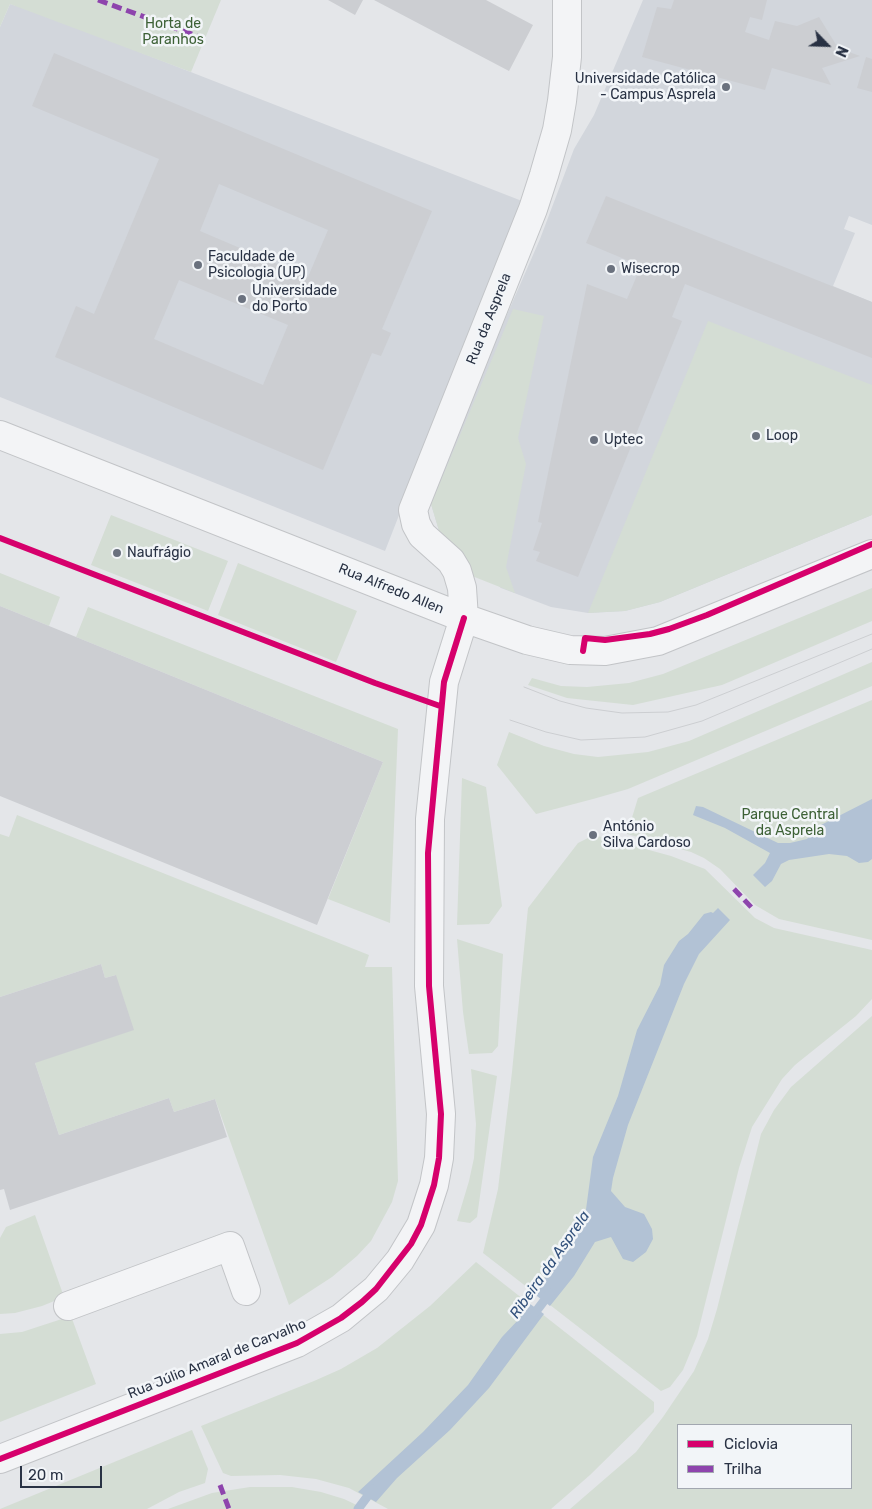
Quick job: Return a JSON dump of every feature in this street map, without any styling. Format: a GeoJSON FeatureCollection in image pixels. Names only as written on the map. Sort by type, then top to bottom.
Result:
{"type":"FeatureCollection","features":[{"type":"Feature","properties":{"kind":"street","name":"Rua da Asprela"},"geometry":{"type":"LineString","coordinates":[[464,618],[462,588],[457,571],[451,561],[422,535],[416,524],[413,510],[533,209],[544,175],[557,130],[562,100],[567,57],[567,0]]}},
{"type":"Feature","properties":{"kind":"street","name":"Rua Alfredo Allen"},"geometry":{"type":"LineString","coordinates":[[0,434],[464,618],[527,640],[570,650],[606,651],[632,647],[680,634],[872,554]]}},
{"type":"Feature","properties":{"kind":"street","name":"Rua Júlio Amaral de Carvalho"},"geometry":{"type":"LineString","coordinates":[[0,1459],[297,1343],[341,1318],[362,1302],[376,1289],[411,1244],[421,1225],[434,1185],[438,1158],[441,1114],[429,986],[428,853],[444,682],[464,618]]}},
{"type":"Feature","properties":{"kind":"street"},"geometry":{"type":"LineString","coordinates":[[68,1306],[230,1246],[246,1291]]}},
{"type":"Feature","properties":{"kind":"shaded area"},"geometry":{"type":"Polygon","coordinates":[[[643,0],[872,0],[872,225],[849,216],[844,229],[855,233],[833,286],[872,302],[872,515],[660,602],[625,611],[588,613],[551,607],[501,588],[440,534],[431,504],[433,484],[540,239],[574,149],[594,115],[643,0]]]}},
{"type":"Feature","properties":{"kind":"shaded area","name":"Universidade do Porto"},"geometry":{"type":"Polygon","coordinates":[[[10,4],[34,11],[522,201],[385,551],[0,397],[0,27],[10,4]]]}},
{"type":"Feature","properties":{"kind":"green space","name":"Horta de Paranhos"},"geometry":{"type":"Polygon","coordinates":[[[0,0],[221,0],[191,72],[10,4],[0,27],[0,0]]]}},
{"type":"Feature","properties":{"kind":"green space"},"geometry":{"type":"Polygon","coordinates":[[[513,309],[544,316],[518,438],[526,464],[506,567],[515,593],[467,574],[440,534],[431,504],[513,309]]]}},
{"type":"Feature","properties":{"kind":"green space"},"geometry":{"type":"Polygon","coordinates":[[[708,321],[872,385],[872,515],[660,602],[625,611],[588,613],[708,321]]]}},
{"type":"Feature","properties":{"kind":"green space"},"geometry":{"type":"Polygon","coordinates":[[[111,515],[228,561],[208,611],[91,565],[111,515]]]}},
{"type":"Feature","properties":{"kind":"green space"},"geometry":{"type":"Polygon","coordinates":[[[238,563],[357,611],[336,662],[218,615],[238,563]]]}},
{"type":"Feature","properties":{"kind":"green space"},"geometry":{"type":"Polygon","coordinates":[[[0,573],[60,597],[49,626],[0,606],[0,573]]]}},
{"type":"Feature","properties":{"kind":"green space"},"geometry":{"type":"Polygon","coordinates":[[[872,588],[872,621],[722,685],[633,705],[567,698],[528,685],[532,678],[561,686],[587,687],[629,683],[663,674],[872,588]]]}},
{"type":"Feature","properties":{"kind":"green space"},"geometry":{"type":"Polygon","coordinates":[[[88,607],[398,729],[390,923],[328,899],[383,762],[76,637],[88,607]]]}},
{"type":"Feature","properties":{"kind":"green space"},"geometry":{"type":"Polygon","coordinates":[[[872,662],[872,686],[628,789],[593,799],[536,814],[497,765],[509,732],[544,746],[574,754],[598,757],[648,752],[689,741],[872,662]]]}},
{"type":"Feature","properties":{"kind":"green space","name":"Parque Central da Asprela"},"geometry":{"type":"Polygon","coordinates":[[[872,700],[872,940],[779,919],[755,905],[720,869],[704,858],[691,852],[627,834],[638,798],[872,700]]]}},
{"type":"Feature","properties":{"kind":"green space"},"geometry":{"type":"Polygon","coordinates":[[[462,778],[486,787],[502,906],[489,924],[457,925],[462,778]]]}},
{"type":"Feature","properties":{"kind":"green space"},"geometry":{"type":"Polygon","coordinates":[[[17,815],[369,955],[365,967],[392,967],[398,1181],[392,1202],[371,1241],[357,1256],[332,1277],[289,1305],[215,1099],[174,1112],[169,1098],[59,1135],[35,1063],[116,975],[105,978],[101,964],[0,997],[0,834],[9,837],[17,815]]]}},
{"type":"Feature","properties":{"kind":"green space"},"geometry":{"type":"Polygon","coordinates":[[[594,835],[671,856],[705,869],[755,918],[774,928],[872,950],[872,999],[856,1016],[795,1065],[782,1079],[752,1127],[739,1168],[697,1336],[683,1370],[670,1387],[661,1391],[483,1253],[498,1189],[512,1072],[528,908],[578,843],[594,835]]]}},
{"type":"Feature","properties":{"kind":"green space"},"geometry":{"type":"Polygon","coordinates":[[[457,939],[503,954],[498,1046],[492,1053],[469,1054],[463,1012],[457,939]]]}},
{"type":"Feature","properties":{"kind":"green space"},"geometry":{"type":"Polygon","coordinates":[[[872,1016],[872,1509],[570,1509],[636,1452],[663,1417],[694,1371],[708,1339],[717,1309],[761,1134],[774,1110],[791,1087],[872,1016]]]}},
{"type":"Feature","properties":{"kind":"green space"},"geometry":{"type":"Polygon","coordinates":[[[471,1069],[497,1076],[477,1217],[470,1223],[457,1221],[474,1158],[476,1124],[471,1069]]]}},
{"type":"Feature","properties":{"kind":"green space"},"geometry":{"type":"Polygon","coordinates":[[[35,1215],[64,1297],[42,1306],[15,1313],[0,1314],[0,1238],[6,1227],[35,1215]]]}},
{"type":"Feature","properties":{"kind":"green space"},"geometry":{"type":"Polygon","coordinates":[[[476,1262],[654,1402],[654,1412],[590,1475],[551,1509],[388,1509],[349,1488],[316,1479],[280,1475],[231,1476],[223,1473],[201,1426],[314,1381],[341,1369],[377,1348],[430,1306],[476,1262]]]}},
{"type":"Feature","properties":{"kind":"green space"},"geometry":{"type":"Polygon","coordinates":[[[71,1316],[96,1384],[0,1422],[0,1334],[22,1332],[71,1316]]]}},
{"type":"Feature","properties":{"kind":"green space"},"geometry":{"type":"Polygon","coordinates":[[[192,1430],[208,1469],[205,1483],[179,1492],[147,1509],[0,1509],[192,1430]]]}},
{"type":"Feature","properties":{"kind":"green space"},"geometry":{"type":"Polygon","coordinates":[[[250,1487],[292,1487],[321,1492],[344,1499],[365,1509],[168,1509],[212,1493],[250,1487]]]}},
{"type":"Feature","properties":{"kind":"water"},"geometry":{"type":"Polygon","coordinates":[[[872,799],[872,859],[868,862],[859,863],[847,856],[829,854],[789,860],[781,864],[772,881],[765,887],[753,875],[765,863],[770,853],[725,828],[693,815],[696,806],[703,807],[778,843],[790,843],[807,839],[819,826],[872,799]]]}},
{"type":"Feature","properties":{"kind":"water"},"geometry":{"type":"Polygon","coordinates":[[[718,908],[730,920],[699,954],[684,984],[628,1125],[613,1178],[611,1191],[625,1207],[644,1214],[652,1229],[653,1239],[646,1252],[633,1262],[623,1259],[611,1237],[595,1242],[574,1276],[550,1306],[533,1293],[572,1241],[585,1217],[593,1157],[618,1096],[637,1030],[660,985],[664,965],[679,941],[688,934],[704,914],[713,913],[718,908]]]}},
{"type":"Feature","properties":{"kind":"water"},"geometry":{"type":"Polygon","coordinates":[[[526,1301],[544,1314],[489,1388],[450,1430],[397,1478],[376,1502],[358,1492],[423,1432],[468,1385],[502,1337],[520,1318],[526,1301]]]}},
{"type":"Feature","properties":{"kind":"building"},"geometry":{"type":"Polygon","coordinates":[[[328,0],[363,0],[355,15],[328,0]]]}},
{"type":"Feature","properties":{"kind":"building"},"geometry":{"type":"Polygon","coordinates":[[[374,0],[486,0],[533,25],[509,71],[374,0]]]}},
{"type":"Feature","properties":{"kind":"building"},"geometry":{"type":"Polygon","coordinates":[[[674,0],[767,0],[762,20],[750,17],[745,32],[769,40],[775,21],[797,26],[819,17],[838,48],[860,56],[822,68],[831,85],[772,68],[765,90],[642,57],[657,7],[671,9],[674,0]]]}},
{"type":"Feature","properties":{"kind":"building","name":"Faculdade de Psicologia (UP)"},"geometry":{"type":"Polygon","coordinates":[[[54,53],[432,211],[382,329],[391,333],[381,356],[372,353],[323,470],[55,357],[76,306],[94,314],[159,159],[32,106],[54,53]],[[219,184],[200,231],[308,277],[328,230],[219,184]],[[179,280],[154,339],[263,385],[288,325],[179,280]]]}},
{"type":"Feature","properties":{"kind":"building"},"geometry":{"type":"Polygon","coordinates":[[[866,57],[872,59],[872,92],[857,88],[866,57]]]}},
{"type":"Feature","properties":{"kind":"building","name":"Uptec"},"geometry":{"type":"Polygon","coordinates":[[[606,196],[872,302],[872,358],[685,284],[672,317],[682,321],[578,577],[536,561],[540,552],[533,550],[542,523],[538,522],[587,284],[627,299],[641,266],[586,243],[606,196]]]}},
{"type":"Feature","properties":{"kind":"building"},"geometry":{"type":"Polygon","coordinates":[[[0,606],[383,762],[317,925],[0,796],[0,606]]]}},
{"type":"Feature","properties":{"kind":"building"},"geometry":{"type":"Polygon","coordinates":[[[101,964],[105,978],[116,975],[134,1030],[35,1063],[59,1135],[169,1098],[174,1112],[215,1099],[227,1137],[10,1210],[4,1189],[0,1190],[0,997],[101,964]]]}},
{"type":"Feature","properties":{"kind":"waterway","name":"Ribeira da Asprela"},"geometry":{"type":"LineString","coordinates":[[531,1318],[550,1293]]}},
{"type":"Feature","properties":{"kind":"waterway","name":"Ribeira da Asprela"},"geometry":{"type":"LineString","coordinates":[[358,1509],[373,1489]]}},
{"type":"Feature","properties":{"kind":"tram line"},"geometry":{"type":"LineString","coordinates":[[524,687],[560,701],[586,708],[622,713],[668,712],[696,705],[872,634]]}},
{"type":"Feature","properties":{"kind":"tram line"},"geometry":{"type":"LineString","coordinates":[[510,720],[546,732],[581,740],[645,737],[702,721],[872,649]]}},
{"type":"Feature","properties":{"kind":"marked path"},"geometry":{"type":"LineString","coordinates":[[98,0],[197,36]]}},
{"type":"Feature","properties":{"kind":"marked path"},"geometry":{"type":"LineString","coordinates":[[734,889],[752,908]]}},
{"type":"Feature","properties":{"kind":"marked path"},"geometry":{"type":"LineString","coordinates":[[220,1485],[229,1509]]}},
{"type":"Feature","properties":{"kind":"cycle path"},"geometry":{"type":"LineString","coordinates":[[0,538],[375,683],[440,706]]}},
{"type":"Feature","properties":{"kind":"cycle path"},"geometry":{"type":"LineString","coordinates":[[583,651],[585,638],[605,640],[650,634],[669,629],[707,615],[872,544]]}},
{"type":"Feature","properties":{"kind":"cycle path"},"geometry":{"type":"LineString","coordinates":[[0,1459],[297,1343],[341,1318],[362,1302],[376,1289],[411,1244],[421,1225],[434,1185],[439,1158],[441,1114],[429,986],[428,853],[444,682],[464,618]]}},
{"type":"Feature","properties":{"kind":"place","name":"Universidade Católica - Campus Asprela"},"geometry":{"type":"Point","coordinates":[726,87]}},
{"type":"Feature","properties":{"kind":"place","name":"Faculdade de Psicologia (UP)"},"geometry":{"type":"Point","coordinates":[198,265]}},
{"type":"Feature","properties":{"kind":"place","name":"Wisecrop"},"geometry":{"type":"Point","coordinates":[611,269]}},
{"type":"Feature","properties":{"kind":"place","name":"Universidade do Porto"},"geometry":{"type":"Point","coordinates":[242,299]}},
{"type":"Feature","properties":{"kind":"place","name":"Loop"},"geometry":{"type":"Point","coordinates":[756,436]}},
{"type":"Feature","properties":{"kind":"place","name":"Uptec"},"geometry":{"type":"Point","coordinates":[594,440]}},
{"type":"Feature","properties":{"kind":"place","name":"Naufrágio"},"geometry":{"type":"Point","coordinates":[117,553]}},
{"type":"Feature","properties":{"kind":"place","name":"António Silva Cardoso"},"geometry":{"type":"Point","coordinates":[593,835]}}]}
